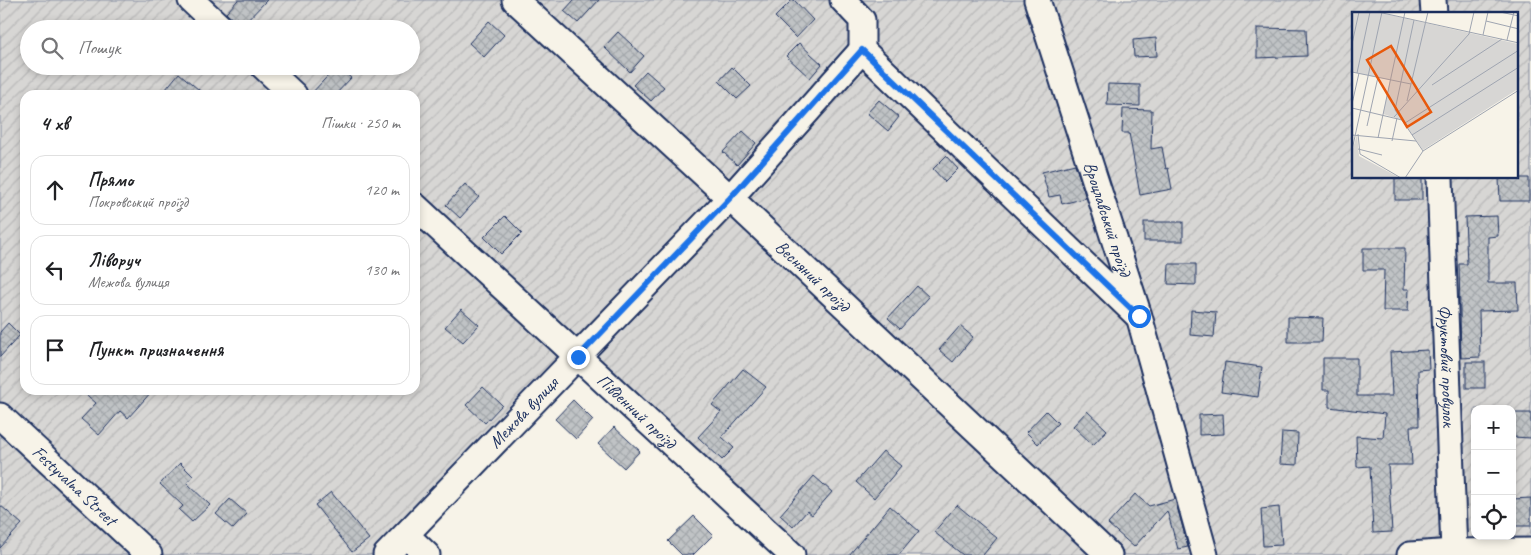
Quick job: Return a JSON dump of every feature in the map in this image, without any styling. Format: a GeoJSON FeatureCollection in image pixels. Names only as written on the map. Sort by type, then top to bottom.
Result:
{"type":"FeatureCollection","features":[{"type":"Feature","properties":{"kind":"street"},"geometry":{"type":"LineString","coordinates":[[191,0],[212,20]]}},
{"type":"Feature","properties":{"kind":"street","name":"Весняний проїзд"},"geometry":{"type":"LineString","coordinates":[[516,0],[1110,555]]}},
{"type":"Feature","properties":{"kind":"street"},"geometry":{"type":"LineString","coordinates":[[843,0],[862,20],[862,50],[1139,316]]}},
{"type":"Feature","properties":{"kind":"street","name":"Вроцлавський проїзд"},"geometry":{"type":"LineString","coordinates":[[1037,0],[1139,316],[1206,555]]}},
{"type":"Feature","properties":{"kind":"street","name":"Межова вулиця"},"geometry":{"type":"LineString","coordinates":[[386,555],[730,198],[862,50]]}},
{"type":"Feature","properties":{"kind":"street"},"geometry":{"type":"LineString","coordinates":[[273,75],[289,90]]}},
{"type":"Feature","properties":{"kind":"street","name":"Фруктовий провулок"},"geometry":{"type":"LineString","coordinates":[[1440,179],[1454,552]]}},
{"type":"Feature","properties":{"kind":"street","name":"Південний проїзд"},"geometry":{"type":"LineString","coordinates":[[420,211],[792,555]]}},
{"type":"Feature","properties":{"kind":"street","name":"Festyvalna Street"},"geometry":{"type":"LineString","coordinates":[[0,416],[149,555]]}},
{"type":"Feature","properties":{"kind":"street"},"geometry":{"type":"LineString","coordinates":[[406,535],[427,555]]}},
{"type":"Feature","properties":{"kind":"street"},"geometry":{"type":"LineString","coordinates":[[1410,555],[1454,552],[1531,551]]}},
{"type":"Feature","properties":{"kind":"shaded area"},"geometry":{"type":"Polygon","coordinates":[[[0,0],[1531,0],[1531,551],[1410,555],[792,555],[578,357],[386,555],[0,555],[0,0]]]}},
{"type":"Feature","properties":{"kind":"building"},"geometry":{"type":"Polygon","coordinates":[[[238,0],[267,0],[248,20],[234,20],[226,13],[238,0]]]}},
{"type":"Feature","properties":{"kind":"building"},"geometry":{"type":"Polygon","coordinates":[[[574,0],[599,0],[578,23],[564,11],[574,0]]]}},
{"type":"Feature","properties":{"kind":"building"},"geometry":{"type":"Polygon","coordinates":[[[792,0],[813,20],[796,38],[775,17],[792,0]]]}},
{"type":"Feature","properties":{"kind":"building"},"geometry":{"type":"Polygon","coordinates":[[[489,21],[504,35],[484,57],[469,43],[489,21]]]}},
{"type":"Feature","properties":{"kind":"building"},"geometry":{"type":"Polygon","coordinates":[[[1257,28],[1306,29],[1307,56],[1257,58],[1257,28]]]}},
{"type":"Feature","properties":{"kind":"building"},"geometry":{"type":"Polygon","coordinates":[[[618,32],[644,56],[630,72],[604,47],[618,32]]]}},
{"type":"Feature","properties":{"kind":"building"},"geometry":{"type":"Polygon","coordinates":[[[1156,38],[1157,56],[1134,57],[1133,40],[1156,38]]]}},
{"type":"Feature","properties":{"kind":"building"},"geometry":{"type":"Polygon","coordinates":[[[799,43],[822,64],[810,78],[786,56],[799,43]]]}},
{"type":"Feature","properties":{"kind":"building"},"geometry":{"type":"Polygon","coordinates":[[[732,67],[751,86],[737,99],[719,81],[732,67]]]}},
{"type":"Feature","properties":{"kind":"building"},"geometry":{"type":"Polygon","coordinates":[[[646,71],[664,87],[651,101],[633,85],[646,71]]]}},
{"type":"Feature","properties":{"kind":"building"},"geometry":{"type":"Polygon","coordinates":[[[177,75],[181,75],[199,90],[165,90],[177,75]]]}},
{"type":"Feature","properties":{"kind":"building"},"geometry":{"type":"Polygon","coordinates":[[[329,75],[348,75],[351,78],[340,90],[315,90],[329,75]]]}},
{"type":"Feature","properties":{"kind":"building"},"geometry":{"type":"Polygon","coordinates":[[[1108,84],[1140,85],[1140,106],[1107,105],[1108,84]]]}},
{"type":"Feature","properties":{"kind":"building"},"geometry":{"type":"Polygon","coordinates":[[[879,100],[899,117],[888,131],[867,113],[879,100]]]}},
{"type":"Feature","properties":{"kind":"building"},"geometry":{"type":"Polygon","coordinates":[[[1123,109],[1152,110],[1151,149],[1162,147],[1172,189],[1140,195],[1129,133],[1122,133],[1123,109]]]}},
{"type":"Feature","properties":{"kind":"building"},"geometry":{"type":"Polygon","coordinates":[[[743,131],[756,143],[737,165],[723,152],[743,131]]]}},
{"type":"Feature","properties":{"kind":"building"},"geometry":{"type":"Polygon","coordinates":[[[946,156],[958,169],[945,182],[933,169],[946,156]]]}},
{"type":"Feature","properties":{"kind":"building"},"geometry":{"type":"Polygon","coordinates":[[[1075,164],[1086,198],[1062,204],[1060,195],[1049,197],[1042,172],[1075,164]]]}},
{"type":"Feature","properties":{"kind":"building"},"geometry":{"type":"Polygon","coordinates":[[[1529,178],[1529,201],[1500,201],[1499,179],[1529,178]]]}},
{"type":"Feature","properties":{"kind":"building"},"geometry":{"type":"Polygon","coordinates":[[[1395,179],[1422,179],[1422,200],[1395,200],[1395,179]]]}},
{"type":"Feature","properties":{"kind":"building"},"geometry":{"type":"Polygon","coordinates":[[[465,184],[479,197],[460,218],[446,205],[465,184]]]}},
{"type":"Feature","properties":{"kind":"building"},"geometry":{"type":"Polygon","coordinates":[[[505,216],[522,233],[501,254],[484,237],[505,216]]]}},
{"type":"Feature","properties":{"kind":"building"},"geometry":{"type":"Polygon","coordinates":[[[1497,216],[1498,236],[1488,237],[1488,283],[1517,283],[1518,310],[1479,311],[1480,357],[1461,358],[1459,264],[1467,264],[1465,217],[1497,216]]]}},
{"type":"Feature","properties":{"kind":"building"},"geometry":{"type":"Polygon","coordinates":[[[1144,222],[1183,222],[1183,241],[1144,241],[1144,222]]]}},
{"type":"Feature","properties":{"kind":"building"},"geometry":{"type":"Polygon","coordinates":[[[1363,248],[1405,248],[1404,289],[1409,289],[1408,311],[1383,311],[1384,270],[1363,270],[1363,248]]]}},
{"type":"Feature","properties":{"kind":"building"},"geometry":{"type":"Polygon","coordinates":[[[1169,264],[1196,264],[1196,285],[1168,284],[1169,264]]]}},
{"type":"Feature","properties":{"kind":"building"},"geometry":{"type":"Polygon","coordinates":[[[917,286],[929,297],[900,329],[888,318],[917,286]]]}},
{"type":"Feature","properties":{"kind":"building"},"geometry":{"type":"Polygon","coordinates":[[[461,309],[479,325],[463,342],[445,327],[461,309]]]}},
{"type":"Feature","properties":{"kind":"building"},"geometry":{"type":"Polygon","coordinates":[[[1191,310],[1216,312],[1214,337],[1190,335],[1191,310]]]}},
{"type":"Feature","properties":{"kind":"building"},"geometry":{"type":"Polygon","coordinates":[[[1288,317],[1323,318],[1322,342],[1288,342],[1288,317]]]}},
{"type":"Feature","properties":{"kind":"building"},"geometry":{"type":"Polygon","coordinates":[[[8,323],[20,335],[0,357],[0,332],[8,323]]]}},
{"type":"Feature","properties":{"kind":"building"},"geometry":{"type":"Polygon","coordinates":[[[960,326],[973,337],[953,362],[939,350],[960,326]]]}},
{"type":"Feature","properties":{"kind":"building"},"geometry":{"type":"Polygon","coordinates":[[[1428,350],[1429,369],[1418,370],[1419,426],[1410,426],[1412,465],[1388,465],[1392,532],[1373,533],[1370,466],[1357,467],[1356,436],[1383,438],[1385,414],[1329,407],[1329,390],[1323,390],[1323,358],[1357,358],[1357,396],[1392,396],[1390,352],[1428,350]]]}},
{"type":"Feature","properties":{"kind":"building"},"geometry":{"type":"Polygon","coordinates":[[[1225,362],[1262,367],[1258,397],[1221,392],[1225,362]]]}},
{"type":"Feature","properties":{"kind":"building"},"geometry":{"type":"Polygon","coordinates":[[[1466,362],[1485,362],[1485,388],[1466,388],[1466,362]]]}},
{"type":"Feature","properties":{"kind":"building"},"geometry":{"type":"Polygon","coordinates":[[[743,369],[766,387],[722,437],[734,448],[722,460],[698,437],[721,412],[712,405],[743,369]]]}},
{"type":"Feature","properties":{"kind":"building"},"geometry":{"type":"Polygon","coordinates":[[[483,387],[502,405],[485,423],[466,405],[483,387]]]}},
{"type":"Feature","properties":{"kind":"building"},"geometry":{"type":"Polygon","coordinates":[[[87,395],[149,395],[128,418],[120,411],[99,435],[81,419],[96,403],[87,395]]]}},
{"type":"Feature","properties":{"kind":"building"},"geometry":{"type":"Polygon","coordinates":[[[573,400],[593,420],[576,439],[555,419],[573,400]]]}},
{"type":"Feature","properties":{"kind":"building"},"geometry":{"type":"Polygon","coordinates":[[[1046,411],[1058,423],[1038,444],[1026,432],[1046,411]]]}},
{"type":"Feature","properties":{"kind":"building"},"geometry":{"type":"Polygon","coordinates":[[[1087,411],[1107,430],[1093,445],[1073,426],[1087,411]]]}},
{"type":"Feature","properties":{"kind":"building"},"geometry":{"type":"Polygon","coordinates":[[[1516,413],[1531,413],[1531,438],[1516,437],[1516,413]]]}},
{"type":"Feature","properties":{"kind":"building"},"geometry":{"type":"Polygon","coordinates":[[[1223,414],[1224,434],[1199,435],[1199,415],[1223,414]]]}},
{"type":"Feature","properties":{"kind":"building"},"geometry":{"type":"Polygon","coordinates":[[[614,427],[640,451],[624,468],[598,444],[614,427]]]}},
{"type":"Feature","properties":{"kind":"building"},"geometry":{"type":"Polygon","coordinates":[[[1282,432],[1298,433],[1297,465],[1280,464],[1282,432]]]}},
{"type":"Feature","properties":{"kind":"building"},"geometry":{"type":"Polygon","coordinates":[[[883,451],[901,466],[874,498],[856,482],[883,451]]]}},
{"type":"Feature","properties":{"kind":"building"},"geometry":{"type":"Polygon","coordinates":[[[180,463],[193,476],[187,483],[210,505],[192,522],[179,510],[183,506],[160,484],[180,463]]]}},
{"type":"Feature","properties":{"kind":"building"},"geometry":{"type":"Polygon","coordinates":[[[814,476],[832,492],[812,515],[807,511],[793,527],[780,515],[814,476]]]}},
{"type":"Feature","properties":{"kind":"building"},"geometry":{"type":"Polygon","coordinates":[[[331,492],[369,539],[352,552],[315,505],[331,492]]]}},
{"type":"Feature","properties":{"kind":"building"},"geometry":{"type":"Polygon","coordinates":[[[1135,494],[1149,506],[1175,499],[1188,547],[1178,549],[1167,511],[1134,547],[1108,524],[1135,494]]]}},
{"type":"Feature","properties":{"kind":"building"},"geometry":{"type":"Polygon","coordinates":[[[1531,498],[1531,526],[1516,526],[1516,499],[1531,498]]]}},
{"type":"Feature","properties":{"kind":"building"},"geometry":{"type":"Polygon","coordinates":[[[230,499],[247,514],[233,529],[216,514],[230,499]]]}},
{"type":"Feature","properties":{"kind":"building"},"geometry":{"type":"Polygon","coordinates":[[[0,505],[22,524],[0,548],[0,505]]]}},
{"type":"Feature","properties":{"kind":"building"},"geometry":{"type":"Polygon","coordinates":[[[957,505],[997,538],[983,555],[963,555],[934,532],[957,505]]]}},
{"type":"Feature","properties":{"kind":"building"},"geometry":{"type":"Polygon","coordinates":[[[890,506],[919,531],[899,555],[849,555],[890,506]]]}},
{"type":"Feature","properties":{"kind":"building"},"geometry":{"type":"Polygon","coordinates":[[[1279,507],[1282,545],[1263,546],[1261,509],[1279,507]]]}},
{"type":"Feature","properties":{"kind":"building"},"geometry":{"type":"Polygon","coordinates":[[[694,516],[713,535],[693,555],[682,555],[668,541],[694,516]]]}},
{"type":"Feature","properties":{"kind":"route"},"geometry":{"type":"LineString","coordinates":[[578,357],[730,198],[862,50],[1139,316]]}}]}
